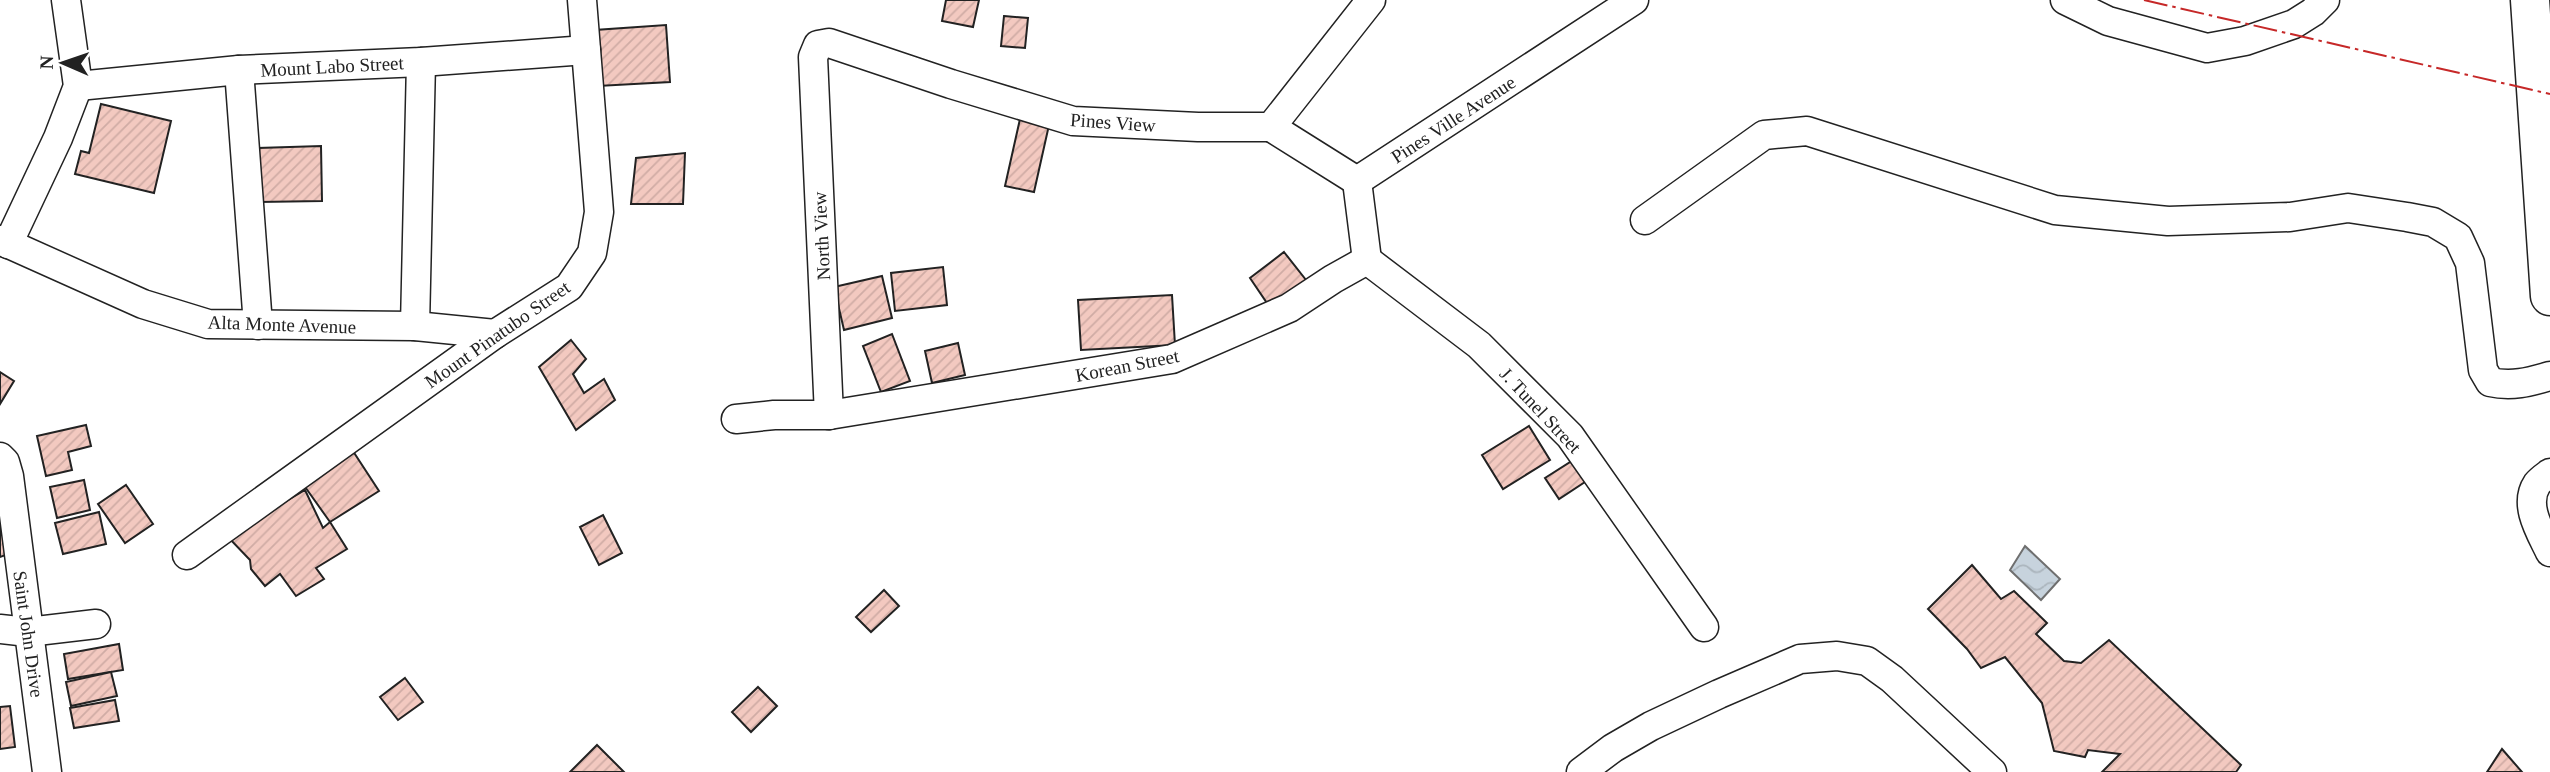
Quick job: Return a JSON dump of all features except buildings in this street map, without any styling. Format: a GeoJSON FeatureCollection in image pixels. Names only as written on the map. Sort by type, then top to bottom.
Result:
{"type":"FeatureCollection","features":[{"type":"Feature","properties":{"kind":"main road"},"geometry":{"type":"LineString","coordinates":[[2530,0],[2550,296]]}},
{"type":"Feature","properties":{"kind":"street"},"geometry":{"type":"LineString","coordinates":[[4,242],[58,138],[78,86],[66,0]]}},
{"type":"Feature","properties":{"kind":"street","name":"Mount Pinatubo Street"},"geometry":{"type":"LineString","coordinates":[[187,555],[495,334],[569,287],[592,253],[598,212],[582,0]]}},
{"type":"Feature","properties":{"kind":"street"},"geometry":{"type":"LineString","coordinates":[[1367,260],[1357,181],[1271,127],[1371,0]]}},
{"type":"Feature","properties":{"kind":"street","name":"Pines Ville Avenue"},"geometry":{"type":"LineString","coordinates":[[1357,181],[1634,0]]}},
{"type":"Feature","properties":{"kind":"street"},"geometry":{"type":"LineString","coordinates":[[2065,0],[2108,21],[2207,48],[2245,41],[2294,24],[2313,12],[2325,0]]}},
{"type":"Feature","properties":{"kind":"street","name":"Pines View"},"geometry":{"type":"LineString","coordinates":[[813,57],[818,45],[829,43],[1073,121],[1198,127],[1271,127]]}},
{"type":"Feature","properties":{"kind":"street","name":"Mount Labo Street"},"geometry":{"type":"LineString","coordinates":[[78,86],[239,70],[421,62],[586,50]]}},
{"type":"Feature","properties":{"kind":"street","name":"North View"},"geometry":{"type":"LineString","coordinates":[[813,57],[829,415]]}},
{"type":"Feature","properties":{"kind":"street"},"geometry":{"type":"LineString","coordinates":[[415,326],[421,62]]}},
{"type":"Feature","properties":{"kind":"street"},"geometry":{"type":"LineString","coordinates":[[239,70],[258,325]]}},
{"type":"Feature","properties":{"kind":"street"},"geometry":{"type":"LineString","coordinates":[[1645,220],[1764,135],[1807,131],[2054,210],[2168,221],[2290,216],[2348,208],[2407,217],[2434,222],[2458,237],[2470,263],[2483,370],[2490,382],[2503,385],[2523,384],[2550,376]]}},
{"type":"Feature","properties":{"kind":"street","name":"Alta Monte Avenue"},"geometry":{"type":"LineString","coordinates":[[4,242],[144,304],[208,324],[415,326],[495,334]]}},
{"type":"Feature","properties":{"kind":"street","name":"Korean Street"},"geometry":{"type":"LineString","coordinates":[[736,419],[775,415],[829,415],[1172,359],[1289,308],[1332,279],[1367,260]]}},
{"type":"Feature","properties":{"kind":"street","name":"J. Tunel Street"},"geometry":{"type":"LineString","coordinates":[[1367,260],[1479,345],[1570,436],[1704,627]]}},
{"type":"Feature","properties":{"kind":"street","name":"Saint John Drive"},"geometry":{"type":"LineString","coordinates":[[0,457],[5,462],[9,476],[47,772]]}},
{"type":"Feature","properties":{"kind":"street"},"geometry":{"type":"LineString","coordinates":[[2550,473],[2537,484],[2532,506],[2537,525],[2550,552]]}},
{"type":"Feature","properties":{"kind":"street"},"geometry":{"type":"LineString","coordinates":[[0,629],[28,632],[96,624]]}},
{"type":"Feature","properties":{"kind":"street"},"geometry":{"type":"LineString","coordinates":[[1581,772],[1613,748],[1651,726],[1719,694],[1800,659],[1837,656],[1867,661],[1892,679],[1992,772]]}},
{"type":"Feature","properties":{"kind":"water"},"geometry":{"type":"Polygon","coordinates":[[[2025,546],[2060,579],[2041,600],[2010,570],[2025,546]]]}},
{"type":"Feature","properties":{"kind":"power"},"geometry":{"type":"LineString","coordinates":[[2144,0],[2550,94]]}}]}
